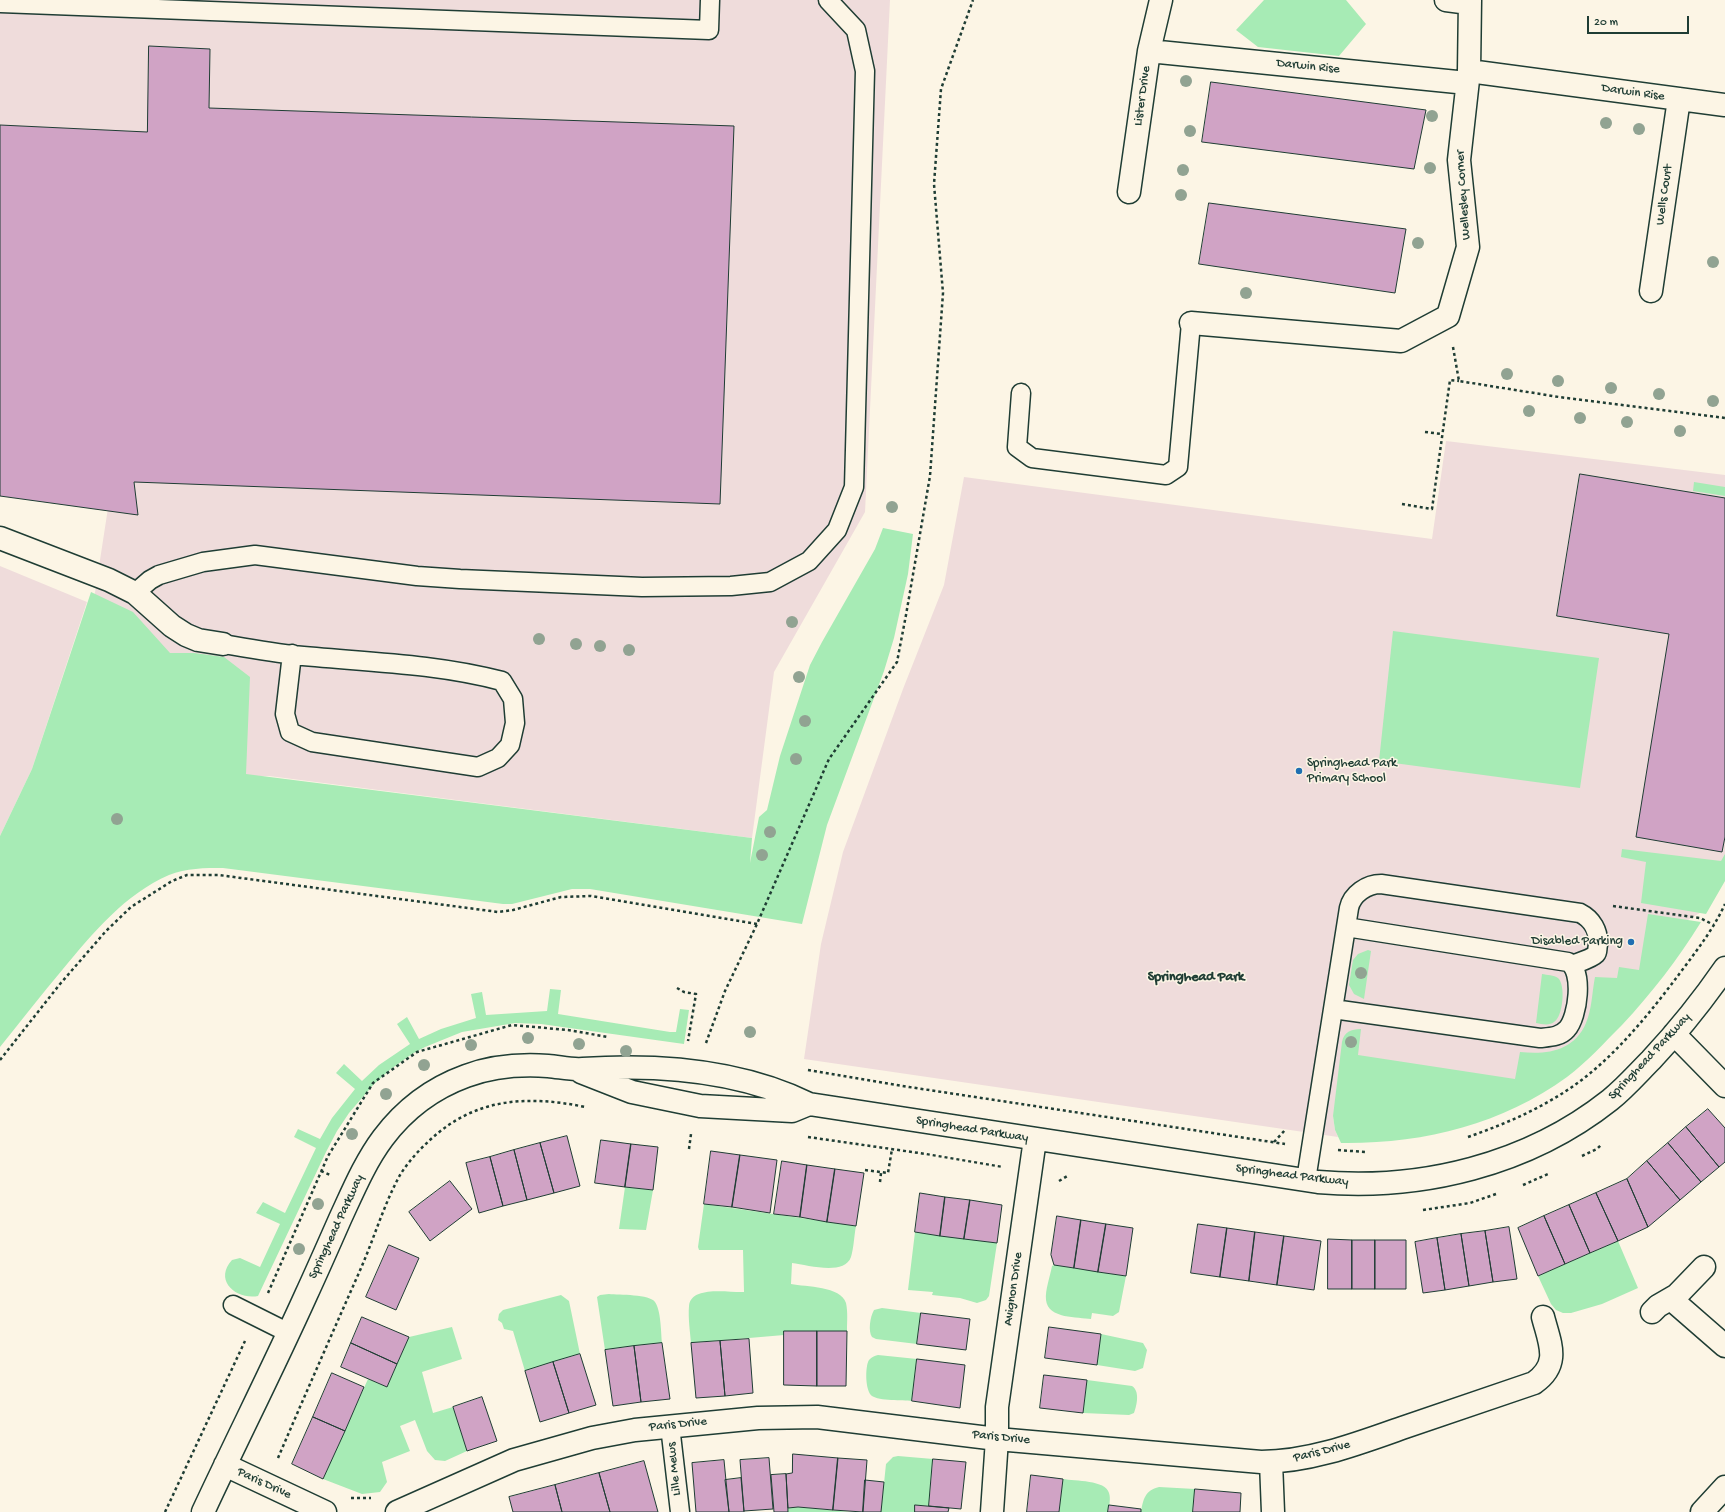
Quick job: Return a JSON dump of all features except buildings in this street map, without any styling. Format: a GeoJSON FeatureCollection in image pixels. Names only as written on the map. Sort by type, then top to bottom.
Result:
{"type":"FeatureCollection","features":[{"type":"Feature","properties":{"kind":"street","name":"Lister Drive"},"geometry":{"type":"LineString","coordinates":[[1129,192],[1149,51],[1161,0]]}},
{"type":"Feature","properties":{"kind":"street"},"geometry":{"type":"LineString","coordinates":[[1446,0],[1469,2]]}},
{"type":"Feature","properties":{"kind":"street","name":"Wellesley Corner"},"geometry":{"type":"LineString","coordinates":[[1448,316],[1468,247],[1459,160],[1468,77],[1469,2]]}},
{"type":"Feature","properties":{"kind":"street","name":"Darwin Rise"},"geometry":{"type":"LineString","coordinates":[[1149,51],[1468,77],[1725,105]]}},
{"type":"Feature","properties":{"kind":"street","name":"Wells Court"},"geometry":{"type":"LineString","coordinates":[[1651,291],[1679,99]]}},
{"type":"Feature","properties":{"kind":"street"},"geometry":{"type":"LineString","coordinates":[[1191,323],[1400,341],[1448,316]]}},
{"type":"Feature","properties":{"kind":"street"},"geometry":{"type":"LineString","coordinates":[[0,538],[109,580],[135,594],[172,626],[186,635],[198,640],[223,644]]}},
{"type":"Feature","properties":{"kind":"street","name":"Springhead Parkway"},"geometry":{"type":"LineString","coordinates":[[574,1070],[614,1067],[681,1070],[707,1073],[750,1082],[786,1093],[809,1104],[1035,1140],[1306,1180],[1343,1184],[1364,1184],[1425,1180],[1481,1167],[1518,1153],[1564,1131],[1611,1100],[1674,1034],[1725,968]]}},
{"type":"Feature","properties":{"kind":"street"},"geometry":{"type":"LineString","coordinates":[[1674,1034],[1725,1086]]}},
{"type":"Feature","properties":{"kind":"street","name":"Springhead Parkway"},"geometry":{"type":"LineString","coordinates":[[203,1512],[289,1333],[361,1174],[383,1138],[396,1121],[420,1100],[437,1090],[474,1073],[516,1065],[548,1066],[574,1070],[632,1092],[700,1106],[792,1111],[809,1104]]}},
{"type":"Feature","properties":{"kind":"street","name":"Avignon Drive"},"geometry":{"type":"LineString","coordinates":[[992,1512],[997,1439],[997,1407],[1035,1140]]}},
{"type":"Feature","properties":{"kind":"street"},"geometry":{"type":"LineString","coordinates":[[1652,1312],[1658,1306],[1671,1299],[1681,1291],[1704,1267]]}},
{"type":"Feature","properties":{"kind":"street"},"geometry":{"type":"LineString","coordinates":[[1671,1299],[1725,1346]]}},
{"type":"Feature","properties":{"kind":"street","name":"Paris Drive"},"geometry":{"type":"LineString","coordinates":[[397,1512],[523,1457],[607,1435],[670,1426],[758,1418],[817,1417],[997,1439],[1271,1462],[1294,1460],[1348,1446],[1534,1383],[1543,1376],[1549,1367],[1552,1358],[1543,1317]]}},
{"type":"Feature","properties":{"kind":"street"},"geometry":{"type":"LineString","coordinates":[[1271,1462],[1273,1512]]}},
{"type":"Feature","properties":{"kind":"street","name":"Paris Drive"},"geometry":{"type":"LineString","coordinates":[[225,1465],[325,1512]]}},
{"type":"Feature","properties":{"kind":"street"},"geometry":{"type":"LineString","coordinates":[[1702,1512],[1725,1487]]}},
{"type":"Feature","properties":{"kind":"lane"},"geometry":{"type":"LineString","coordinates":[[0,4],[709,30],[710,0]]}},
{"type":"Feature","properties":{"kind":"lane"},"geometry":{"type":"LineString","coordinates":[[135,594],[150,580],[159,575],[203,562],[236,556],[255,555],[417,576],[650,587],[731,586],[770,582],[809,561],[837,530],[854,487],[865,71],[856,30],[828,0]]}},
{"type":"Feature","properties":{"kind":"lane"},"geometry":{"type":"LineString","coordinates":[[1021,393],[1017,447],[1032,458],[1166,475],[1178,467],[1191,323]]}},
{"type":"Feature","properties":{"kind":"lane"},"geometry":{"type":"LineString","coordinates":[[223,644],[292,654],[417,665],[472,673],[502,681],[513,699],[515,723],[510,745],[498,758],[478,767],[312,742],[290,732],[285,714],[292,654]]}},
{"type":"Feature","properties":{"kind":"lane"},"geometry":{"type":"LineString","coordinates":[[1306,1180],[1351,901],[1366,887],[1376,884],[1577,912],[1592,922],[1598,941],[1596,953],[1572,965]]}},
{"type":"Feature","properties":{"kind":"lane"},"geometry":{"type":"LineString","coordinates":[[1333,1009],[1533,1037],[1549,1037],[1559,1035],[1566,1030],[1574,1017],[1578,981],[1576,970],[1572,965],[1564,961],[1346,926]]}},
{"type":"Feature","properties":{"kind":"lane"},"geometry":{"type":"LineString","coordinates":[[233,1305],[289,1333]]}},
{"type":"Feature","properties":{"kind":"lane","name":"Lille Mews"},"geometry":{"type":"LineString","coordinates":[[670,1426],[680,1512]]}},
{"type":"Feature","properties":{"kind":"path"},"geometry":{"type":"LineString","coordinates":[[706,1045],[725,991],[757,924],[829,759],[897,662],[930,476],[943,293],[934,184],[941,90],[973,0]]}},
{"type":"Feature","properties":{"kind":"path"},"geometry":{"type":"LineString","coordinates":[[1448,316],[1459,381]]}},
{"type":"Feature","properties":{"kind":"path"},"geometry":{"type":"LineString","coordinates":[[1402,504],[1432,509],[1450,380],[1560,397],[1725,418]]}},
{"type":"Feature","properties":{"kind":"path"},"geometry":{"type":"LineString","coordinates":[[1425,432],[1442,434]]}},
{"type":"Feature","properties":{"kind":"path"},"geometry":{"type":"LineString","coordinates":[[0,1060],[60,984],[122,915],[143,898],[172,881],[187,875],[234,877],[498,912],[514,910],[561,897],[580,895],[602,896],[757,924]]}},
{"type":"Feature","properties":{"kind":"path"},"geometry":{"type":"LineString","coordinates":[[1611,906],[1700,918],[1714,925]]}},
{"type":"Feature","properties":{"kind":"path"},"geometry":{"type":"LineString","coordinates":[[676,988],[684,992],[696,994],[688,1042]]}},
{"type":"Feature","properties":{"kind":"path"},"geometry":{"type":"LineString","coordinates":[[267,1486],[310,1383],[360,1272],[387,1203],[401,1174],[416,1154],[450,1124],[479,1109],[496,1104],[515,1101],[547,1101],[591,1108]]}},
{"type":"Feature","properties":{"kind":"path"},"geometry":{"type":"LineString","coordinates":[[689,1149],[692,1128]]}},
{"type":"Feature","properties":{"kind":"path"},"geometry":{"type":"LineString","coordinates":[[803,1137],[1069,1175],[1055,1184]]}},
{"type":"Feature","properties":{"kind":"path"},"geometry":{"type":"LineString","coordinates":[[1576,1159],[1597,1149],[1607,1139]]}},
{"type":"Feature","properties":{"kind":"path"},"geometry":{"type":"LineString","coordinates":[[865,1170],[887,1174],[889,1172],[892,1149]]}},
{"type":"Feature","properties":{"kind":"path"},"geometry":{"type":"LineString","coordinates":[[880,1182],[881,1173]]}},
{"type":"Feature","properties":{"kind":"path"},"geometry":{"type":"LineString","coordinates":[[1520,1186],[1549,1174]]}},
{"type":"Feature","properties":{"kind":"path"},"geometry":{"type":"LineString","coordinates":[[1417,1211],[1470,1203],[1499,1193]]}},
{"type":"Feature","properties":{"kind":"shaded area"},"geometry":{"type":"Polygon","coordinates":[[[0,0],[890,0],[865,512],[774,672],[752,838],[269,776],[66,781],[110,495],[0,466],[0,0]]]}},
{"type":"Feature","properties":{"kind":"shaded area","name":"Springhead Park Primary School"},"geometry":{"type":"Polygon","coordinates":[[[1446,441],[1725,475],[1725,873],[1703,911],[1688,920],[1542,1084],[1333,1116],[1335,1130],[1338,1137],[804,1059],[821,944],[843,852],[903,689],[944,585],[964,477],[1432,539],[1446,441]]]}},
{"type":"Feature","properties":{"kind":"shaded area"},"geometry":{"type":"Polygon","coordinates":[[[0,566],[87,602],[32,769],[0,836],[0,566]]]}},
{"type":"Feature","properties":{"kind":"green space"},"geometry":{"type":"Polygon","coordinates":[[[1264,0],[1346,0],[1366,24],[1339,56],[1258,47],[1236,30],[1264,0]]]}},
{"type":"Feature","properties":{"kind":"green space"},"geometry":{"type":"Polygon","coordinates":[[[1694,482],[1725,487],[1725,496],[1693,491],[1694,482]]]}},
{"type":"Feature","properties":{"kind":"green space"},"geometry":{"type":"Polygon","coordinates":[[[883,528],[913,534],[908,574],[894,638],[884,671],[827,825],[802,924],[590,889],[572,889],[512,904],[503,904],[223,868],[202,868],[169,875],[153,883],[124,904],[98,928],[74,955],[0,1047],[0,836],[32,769],[91,592],[133,612],[170,653],[194,653],[224,657],[250,677],[246,774],[752,838],[750,863],[759,817],[767,810],[780,756],[810,665],[875,549],[883,528]]]}},
{"type":"Feature","properties":{"kind":"green space"},"geometry":{"type":"Polygon","coordinates":[[[1393,631],[1599,658],[1580,788],[1379,761],[1393,631]]]}},
{"type":"Feature","properties":{"kind":"green space"},"geometry":{"type":"Polygon","coordinates":[[[1622,849],[1721,861],[1725,854],[1725,881],[1706,914],[1641,903],[1646,862],[1621,857],[1622,849]]]}},
{"type":"Feature","properties":{"kind":"green space"},"geometry":{"type":"Polygon","coordinates":[[[1648,914],[1701,922],[1674,962],[1644,1001],[1582,1065],[1567,1077],[1542,1094],[1515,1108],[1460,1128],[1401,1140],[1341,1143],[1335,1130],[1333,1116],[1342,1042],[1346,1033],[1361,1029],[1358,1055],[1515,1079],[1520,1052],[1550,1052],[1567,1045],[1581,1032],[1590,1012],[1595,977],[1617,978],[1619,967],[1639,970],[1648,914]]]}},
{"type":"Feature","properties":{"kind":"green space"},"geometry":{"type":"Polygon","coordinates":[[[1368,950],[1371,951],[1364,999],[1354,994],[1349,985],[1353,960],[1358,954],[1368,950]]]}},
{"type":"Feature","properties":{"kind":"green space"},"geometry":{"type":"Polygon","coordinates":[[[1542,974],[1558,978],[1563,994],[1560,1014],[1554,1022],[1548,1024],[1536,1023],[1542,974]]]}},
{"type":"Feature","properties":{"kind":"green space"},"geometry":{"type":"Polygon","coordinates":[[[550,989],[561,990],[558,1014],[670,1032],[676,1032],[680,1009],[689,1010],[684,1044],[541,1024],[515,1023],[462,1032],[425,1047],[391,1069],[374,1084],[349,1113],[326,1152],[258,1296],[242,1295],[230,1287],[226,1282],[225,1275],[232,1260],[240,1258],[260,1267],[280,1224],[256,1213],[263,1202],[285,1213],[316,1148],[294,1137],[298,1129],[320,1139],[332,1118],[355,1089],[336,1073],[344,1064],[362,1081],[379,1065],[410,1044],[397,1024],[407,1017],[419,1039],[441,1029],[476,1018],[471,994],[482,992],[486,1015],[547,1011],[550,989]]]}},
{"type":"Feature","properties":{"kind":"green space"},"geometry":{"type":"Polygon","coordinates":[[[625,1187],[653,1190],[646,1230],[619,1229],[625,1187]]]}},
{"type":"Feature","properties":{"kind":"green space"},"geometry":{"type":"Polygon","coordinates":[[[704,1204],[856,1226],[852,1253],[847,1263],[833,1268],[825,1268],[792,1263],[791,1284],[830,1290],[843,1297],[847,1306],[847,1331],[784,1331],[784,1335],[691,1343],[689,1306],[691,1299],[696,1295],[704,1293],[721,1291],[744,1292],[743,1250],[699,1250],[698,1247],[704,1204]]]}},
{"type":"Feature","properties":{"kind":"green space"},"geometry":{"type":"Polygon","coordinates":[[[915,1232],[997,1243],[989,1296],[986,1300],[977,1303],[960,1298],[932,1295],[933,1292],[908,1290],[915,1232]]]}},
{"type":"Feature","properties":{"kind":"green space"},"geometry":{"type":"Polygon","coordinates":[[[1618,1241],[1638,1288],[1602,1304],[1571,1313],[1563,1313],[1556,1310],[1551,1304],[1538,1276],[1618,1241]]]}},
{"type":"Feature","properties":{"kind":"green space"},"geometry":{"type":"Polygon","coordinates":[[[1054,1265],[1126,1276],[1119,1312],[1113,1316],[1092,1313],[1091,1319],[1064,1316],[1052,1311],[1048,1306],[1046,1296],[1052,1266],[1054,1265]]]}},
{"type":"Feature","properties":{"kind":"green space"},"geometry":{"type":"Polygon","coordinates":[[[609,1294],[641,1296],[652,1299],[657,1306],[660,1316],[662,1343],[605,1350],[597,1297],[600,1295],[609,1294]]]}},
{"type":"Feature","properties":{"kind":"green space"},"geometry":{"type":"Polygon","coordinates":[[[561,1295],[569,1301],[580,1354],[525,1371],[513,1331],[504,1329],[502,1323],[498,1320],[499,1314],[503,1310],[561,1295]]]}},
{"type":"Feature","properties":{"kind":"green space"},"geometry":{"type":"Polygon","coordinates":[[[882,1308],[921,1313],[917,1344],[876,1339],[872,1337],[870,1328],[874,1310],[882,1308]]]}},
{"type":"Feature","properties":{"kind":"green space"},"geometry":{"type":"Polygon","coordinates":[[[452,1327],[462,1359],[422,1372],[433,1413],[453,1407],[467,1451],[445,1461],[435,1460],[427,1451],[415,1420],[400,1426],[410,1451],[382,1462],[387,1482],[380,1492],[362,1494],[323,1479],[368,1379],[387,1387],[409,1337],[452,1327]]]}},
{"type":"Feature","properties":{"kind":"green space"},"geometry":{"type":"Polygon","coordinates":[[[1101,1334],[1143,1343],[1147,1350],[1143,1368],[1135,1371],[1097,1365],[1101,1334]]]}},
{"type":"Feature","properties":{"kind":"green space"},"geometry":{"type":"Polygon","coordinates":[[[878,1355],[917,1359],[912,1401],[880,1399],[872,1396],[867,1384],[867,1367],[869,1360],[878,1355]]]}},
{"type":"Feature","properties":{"kind":"green space"},"geometry":{"type":"Polygon","coordinates":[[[1087,1380],[1132,1386],[1135,1388],[1137,1402],[1134,1413],[1129,1415],[1083,1413],[1087,1380]]]}},
{"type":"Feature","properties":{"kind":"green space"},"geometry":{"type":"Polygon","coordinates":[[[898,1456],[933,1459],[929,1506],[915,1505],[915,1512],[881,1512],[886,1464],[893,1457],[898,1456]]]}},
{"type":"Feature","properties":{"kind":"green space"},"geometry":{"type":"Polygon","coordinates":[[[1063,1479],[1096,1483],[1107,1489],[1110,1498],[1108,1512],[1059,1512],[1063,1479]]]}},
{"type":"Feature","properties":{"kind":"green space"},"geometry":{"type":"Polygon","coordinates":[[[1154,1488],[1195,1489],[1193,1512],[1141,1512],[1144,1500],[1148,1493],[1154,1488]]]}},
{"type":"Feature","properties":{"kind":"green space"},"geometry":{"type":"Polygon","coordinates":[[[798,1507],[850,1512],[788,1512],[788,1508],[798,1507]]]}},
{"type":"Feature","properties":{"kind":"place","name":"Springhead Park Primary School"},"geometry":{"type":"Point","coordinates":[1299,771]}},
{"type":"Feature","properties":{"kind":"place","name":"Disabled Parking"},"geometry":{"type":"Point","coordinates":[1631,942]}},
{"type":"Feature","properties":{"kind":"district","name":"Springhead Park"},"geometry":{"type":"Point","coordinates":[1196,978]}}]}
